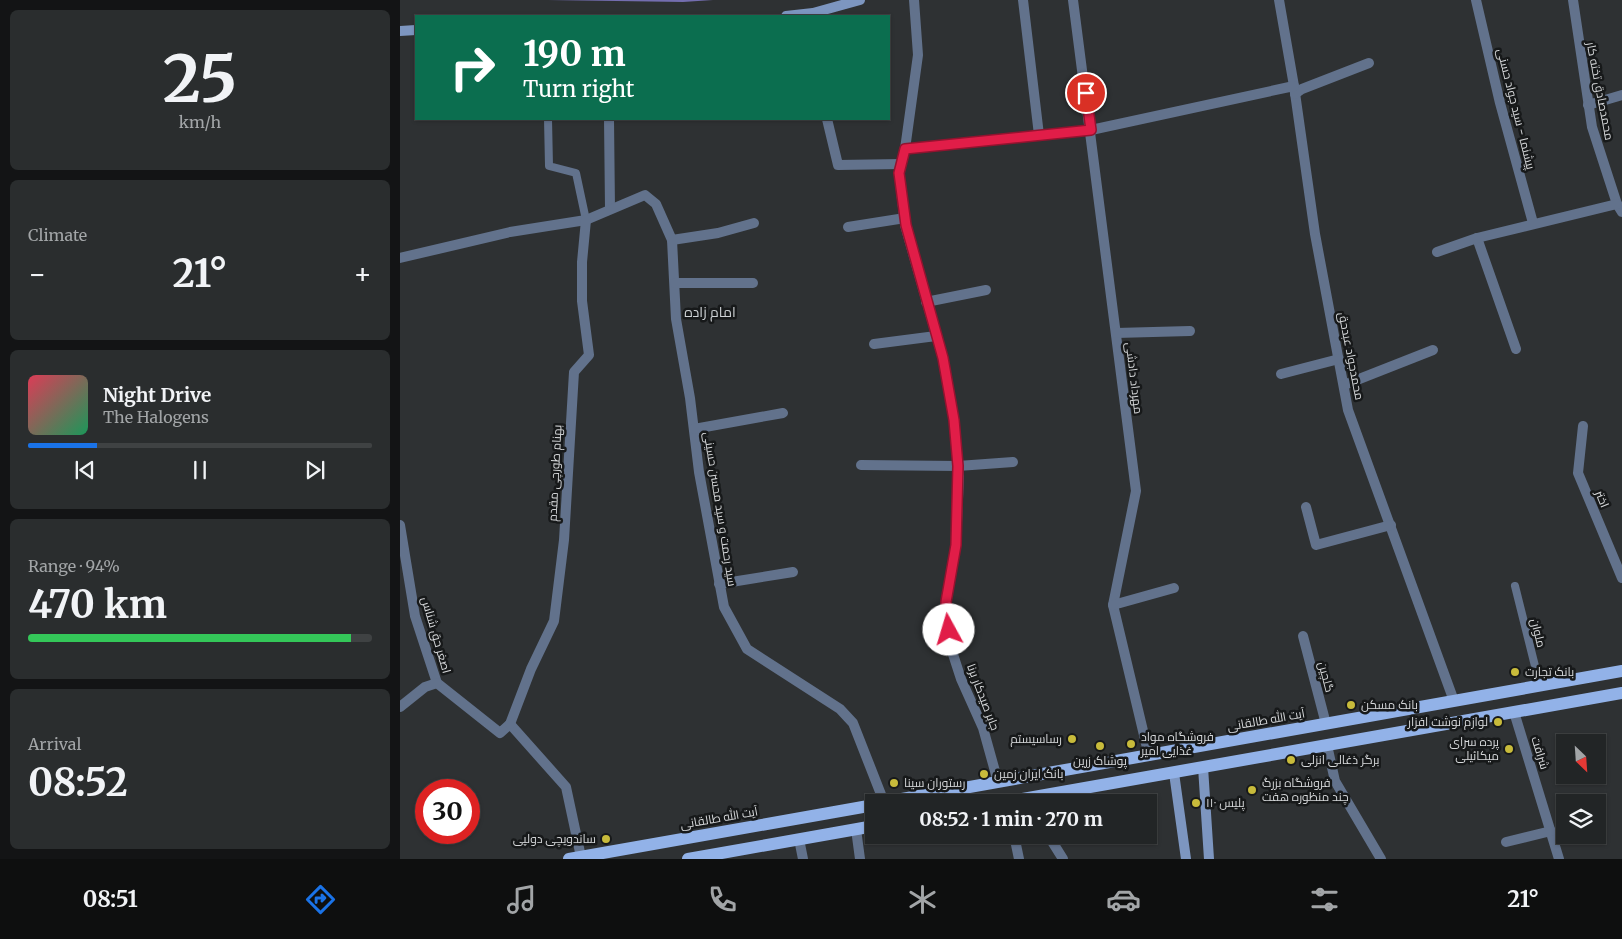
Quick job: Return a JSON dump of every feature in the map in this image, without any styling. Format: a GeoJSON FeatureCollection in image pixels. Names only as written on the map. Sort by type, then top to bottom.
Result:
{"type":"FeatureCollection","features":[{"type":"Feature","properties":{"kind":"main road","name":"آیت الله طالقانی"},"geometry":{"type":"LineString","coordinates":[[930,794],[1622,671]]}},
{"type":"Feature","properties":{"kind":"main road"},"geometry":{"type":"LineString","coordinates":[[1061,794],[1622,693]]}},
{"type":"Feature","properties":{"kind":"main road"},"geometry":{"type":"LineString","coordinates":[[1172,751],[1174,773]]}},
{"type":"Feature","properties":{"kind":"main road","name":"آیت الله طالقانی"},"geometry":{"type":"LineString","coordinates":[[577,858],[865,806]]}},
{"type":"Feature","properties":{"kind":"main road"},"geometry":{"type":"LineString","coordinates":[[688,859],[865,828]]}},
{"type":"Feature","properties":{"kind":"street"},"geometry":{"type":"LineString","coordinates":[[800,15],[813,14],[860,0]]}},
{"type":"Feature","properties":{"kind":"street","name":"جابر صیدکار برنا"},"geometry":{"type":"LineString","coordinates":[[914,0],[918,55],[905,149],[899,173],[905,218],[926,302],[943,358],[958,466],[956,545],[946,602],[950,645],[961,679],[983,728],[998,782]]}},
{"type":"Feature","properties":{"kind":"street"},"geometry":{"type":"LineString","coordinates":[[1023,0],[1039,135]]}},
{"type":"Feature","properties":{"kind":"street","name":"مهرداد دادشی"},"geometry":{"type":"LineString","coordinates":[[1073,0],[1136,491],[1113,604],[1149,756]]}},
{"type":"Feature","properties":{"kind":"street","name":"محمدجواد عبدحق"},"geometry":{"type":"LineString","coordinates":[[1279,0],[1295,90],[1314,234],[1348,410],[1454,701]]}},
{"type":"Feature","properties":{"kind":"street","name":"پیشنما - سید جواد حسنی"},"geometry":{"type":"LineString","coordinates":[[1476,0],[1500,103],[1533,223]]}},
{"type":"Feature","properties":{"kind":"street","name":"محمدصادق تخته کار"},"geometry":{"type":"LineString","coordinates":[[1573,0],[1592,128],[1619,208]]}},
{"type":"Feature","properties":{"kind":"street"},"geometry":{"type":"LineString","coordinates":[[400,31],[415,30]]}},
{"type":"Feature","properties":{"kind":"street"},"geometry":{"type":"LineString","coordinates":[[905,149],[1091,130],[1302,89],[1369,63]]}},
{"type":"Feature","properties":{"kind":"street"},"geometry":{"type":"LineString","coordinates":[[1588,105],[1622,94]]}},
{"type":"Feature","properties":{"kind":"street"},"geometry":{"type":"LineString","coordinates":[[609,120],[610,209]]}},
{"type":"Feature","properties":{"kind":"street"},"geometry":{"type":"LineString","coordinates":[[827,120],[838,165],[901,164]]}},
{"type":"Feature","properties":{"kind":"street","name":"سید رحمت و سید محسن حسینی"},"geometry":{"type":"LineString","coordinates":[[400,258],[510,232],[586,220],[645,195],[656,204],[672,240],[676,319],[694,429],[698,472],[724,607],[747,649],[840,709],[853,723],[882,794]]}},
{"type":"Feature","properties":{"kind":"street"},"geometry":{"type":"LineString","coordinates":[[1437,252],[1477,238],[1533,223],[1619,208]]}},
{"type":"Feature","properties":{"kind":"street"},"geometry":{"type":"LineString","coordinates":[[848,227],[905,218]]}},
{"type":"Feature","properties":{"kind":"street","name":"بهنام طورچی مقدم"},"geometry":{"type":"LineString","coordinates":[[510,724],[531,669],[554,621],[564,540],[574,372],[589,355],[582,301],[582,262],[586,220]]}},
{"type":"Feature","properties":{"kind":"street"},"geometry":{"type":"LineString","coordinates":[[672,240],[718,233],[754,223]]}},
{"type":"Feature","properties":{"kind":"street"},"geometry":{"type":"LineString","coordinates":[[1477,238],[1516,349]]}},
{"type":"Feature","properties":{"kind":"street"},"geometry":{"type":"LineString","coordinates":[[675,283],[753,283]]}},
{"type":"Feature","properties":{"kind":"street"},"geometry":{"type":"LineString","coordinates":[[926,302],[986,290]]}},
{"type":"Feature","properties":{"kind":"street"},"geometry":{"type":"LineString","coordinates":[[1116,333],[1190,332]]}},
{"type":"Feature","properties":{"kind":"street"},"geometry":{"type":"LineString","coordinates":[[874,344],[936,336]]}},
{"type":"Feature","properties":{"kind":"street"},"geometry":{"type":"LineString","coordinates":[[1344,385],[1433,350]]}},
{"type":"Feature","properties":{"kind":"street"},"geometry":{"type":"LineString","coordinates":[[1281,374],[1339,359]]}},
{"type":"Feature","properties":{"kind":"street"},"geometry":{"type":"LineString","coordinates":[[694,429],[783,413]]}},
{"type":"Feature","properties":{"kind":"street","name":"اختر"},"geometry":{"type":"LineString","coordinates":[[1584,426],[1578,473],[1622,578]]}},
{"type":"Feature","properties":{"kind":"street"},"geometry":{"type":"LineString","coordinates":[[862,465],[958,466],[1013,462]]}},
{"type":"Feature","properties":{"kind":"street"},"geometry":{"type":"LineString","coordinates":[[1306,507],[1316,545],[1391,525]]}},
{"type":"Feature","properties":{"kind":"street","name":"اصغر حق شناس"},"geometry":{"type":"LineString","coordinates":[[400,525],[415,616],[437,684],[500,733],[510,724]]}},
{"type":"Feature","properties":{"kind":"street"},"geometry":{"type":"LineString","coordinates":[[719,584],[793,572]]}},
{"type":"Feature","properties":{"kind":"street"},"geometry":{"type":"LineString","coordinates":[[1113,604],[1174,588]]}},
{"type":"Feature","properties":{"kind":"street","name":"گلچین"},"geometry":{"type":"LineString","coordinates":[[1303,636],[1326,724]]}},
{"type":"Feature","properties":{"kind":"street"},"geometry":{"type":"LineString","coordinates":[[400,707],[425,687],[437,684]]}},
{"type":"Feature","properties":{"kind":"street","name":"شرافت"},"geometry":{"type":"LineString","coordinates":[[1514,712],[1559,859]]}},
{"type":"Feature","properties":{"kind":"street"},"geometry":{"type":"LineString","coordinates":[[510,724],[566,787],[577,858]]}},
{"type":"Feature","properties":{"kind":"street"},"geometry":{"type":"LineString","coordinates":[[1328,746],[1335,781],[1381,859]]}},
{"type":"Feature","properties":{"kind":"street"},"geometry":{"type":"LineString","coordinates":[[1203,767],[1209,859]]}},
{"type":"Feature","properties":{"kind":"street"},"geometry":{"type":"LineString","coordinates":[[1174,773],[1186,859]]}},
{"type":"Feature","properties":{"kind":"street"},"geometry":{"type":"LineString","coordinates":[[856,829],[860,859]]}},
{"type":"Feature","properties":{"kind":"street"},"geometry":{"type":"LineString","coordinates":[[1506,842],[1551,831]]}},
{"type":"Feature","properties":{"kind":"street"},"geometry":{"type":"LineString","coordinates":[[799,839],[803,859]]}},
{"type":"Feature","properties":{"kind":"street"},"geometry":{"type":"LineString","coordinates":[[1016,844],[1020,859]]}},
{"type":"Feature","properties":{"kind":"street"},"geometry":{"type":"LineString","coordinates":[[1054,844],[1063,859]]}},
{"type":"Feature","properties":{"kind":"lane"},"geometry":{"type":"LineString","coordinates":[[548,120],[549,166],[576,173],[586,220]]}},
{"type":"Feature","properties":{"kind":"lane","name":"ملوان"},"geometry":{"type":"LineString","coordinates":[[1515,586],[1540,686]]}},
{"type":"Feature","properties":{"kind":"shaded area"},"geometry":{"type":"Polygon","coordinates":[[[548,0],[713,0],[683,2],[548,0]]]}},
{"type":"Feature","properties":{"kind":"place","name":"بانک تجارت"},"geometry":{"type":"Point","coordinates":[1515,672]}},
{"type":"Feature","properties":{"kind":"place","name":"بانک مسکن"},"geometry":{"type":"Point","coordinates":[1351,705]}},
{"type":"Feature","properties":{"kind":"place","name":"لوازم نوشت افزار"},"geometry":{"type":"Point","coordinates":[1498,722]}},
{"type":"Feature","properties":{"kind":"place","name":"رساسیستم"},"geometry":{"type":"Point","coordinates":[1072,739]}},
{"type":"Feature","properties":{"kind":"place","name":"فروشگاه مواد غذایی امیر"},"geometry":{"type":"Point","coordinates":[1131,744]}},
{"type":"Feature","properties":{"kind":"place","name":"پوشاک زرین"},"geometry":{"type":"Point","coordinates":[1100,746]}},
{"type":"Feature","properties":{"kind":"place","name":"پرده سرای میکائیلی"},"geometry":{"type":"Point","coordinates":[1509,749]}},
{"type":"Feature","properties":{"kind":"place","name":"برگر ذغالی انزلی"},"geometry":{"type":"Point","coordinates":[1291,760]}},
{"type":"Feature","properties":{"kind":"place","name":"بانک ایران زمین"},"geometry":{"type":"Point","coordinates":[984,774]}},
{"type":"Feature","properties":{"kind":"place","name":"رستوران سینا"},"geometry":{"type":"Point","coordinates":[894,783]}},
{"type":"Feature","properties":{"kind":"place","name":"فروشگاه بزرگ چند منظوره هفت"},"geometry":{"type":"Point","coordinates":[1252,790]}},
{"type":"Feature","properties":{"kind":"place","name":"پلیس ۱۱۰"},"geometry":{"type":"Point","coordinates":[1196,803]}},
{"type":"Feature","properties":{"kind":"place","name":"ساندویچی دولپی"},"geometry":{"type":"Point","coordinates":[606,839]}},
{"type":"Feature","properties":{"kind":"district","name":"امام زاده"},"geometry":{"type":"Point","coordinates":[710,312]}},
{"type":"Feature","properties":{"kind":"route"},"geometry":{"type":"LineString","coordinates":[[949,630],[946,602],[956,545],[959,476],[954,420],[943,358],[906,225],[899,173],[905,149],[1091,130],[1086,93]]}}]}
